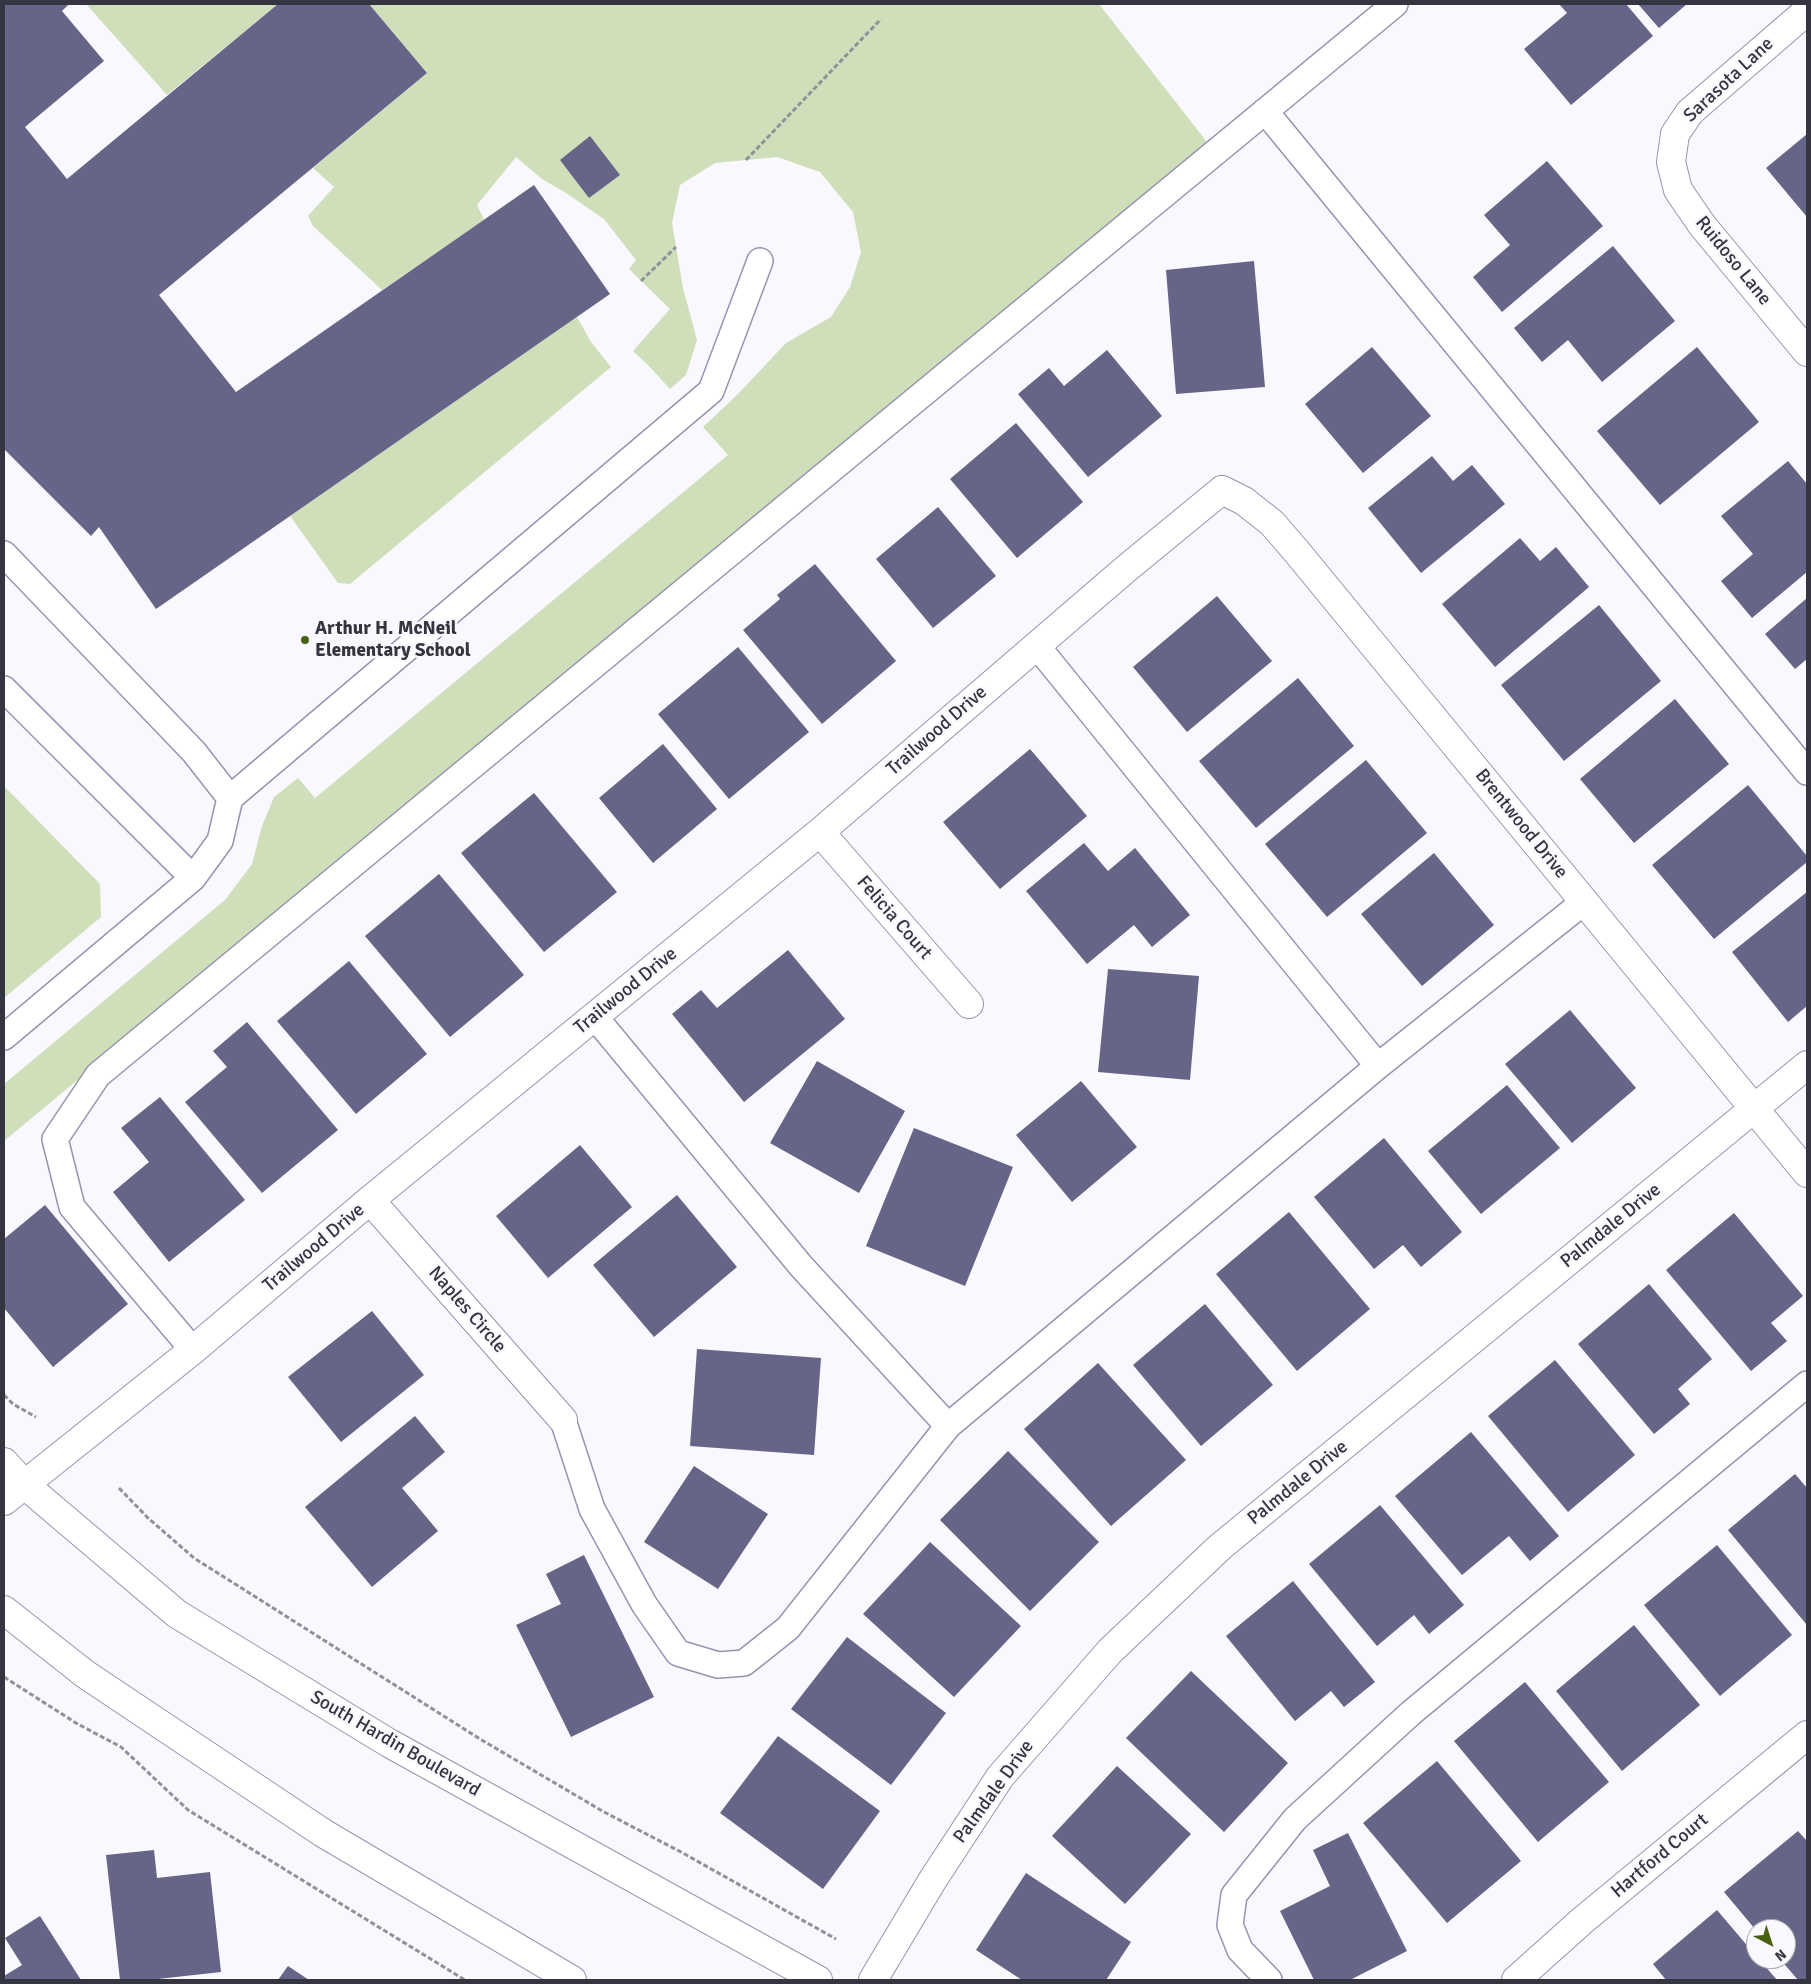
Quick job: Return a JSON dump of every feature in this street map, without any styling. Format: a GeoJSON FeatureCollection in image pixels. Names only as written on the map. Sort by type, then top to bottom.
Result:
{"type":"FeatureCollection","features":[{"type":"Feature","properties":{"kind":"street","name":"Sarasota Lane"},"geometry":{"type":"LineString","coordinates":[[1671,162],[1675,134],[1690,112],[1807,11]]}},
{"type":"Feature","properties":{"kind":"street","name":"Ruidoso Lane"},"geometry":{"type":"LineString","coordinates":[[1671,162],[1678,190],[1702,225],[1807,352]]}},
{"type":"Feature","properties":{"kind":"street","name":"Trailwood Drive"},"geometry":{"type":"LineString","coordinates":[[4,1502],[193,1350],[370,1200],[820,832],[1222,490]]}},
{"type":"Feature","properties":{"kind":"street","name":"Brentwood Drive"},"geometry":{"type":"LineString","coordinates":[[1222,490],[1244,501],[1272,523],[1756,1108],[1807,1173]]}},
{"type":"Feature","properties":{"kind":"street","name":"Felicia Court"},"geometry":{"type":"LineString","coordinates":[[820,832],[968,1004]]}},
{"type":"Feature","properties":{"kind":"street","name":"Palmdale Drive"},"geometry":{"type":"LineString","coordinates":[[873,1980],[932,1881],[1000,1777],[1110,1651],[1220,1547],[1807,1065]]}},
{"type":"Feature","properties":{"kind":"street","name":"Naples Circle"},"geometry":{"type":"LineString","coordinates":[[370,1200],[563,1420]]}},
{"type":"Feature","properties":{"kind":"street","name":"South Hardin Boulevard"},"geometry":{"type":"LineString","coordinates":[[4,1462],[25,1485],[177,1614],[389,1743],[818,1980]]}},
{"type":"Feature","properties":{"kind":"street"},"geometry":{"type":"LineString","coordinates":[[4,1610],[85,1674],[323,1833],[572,1980]]}},
{"type":"Feature","properties":{"kind":"street","name":"Hartford Court"},"geometry":{"type":"LineString","coordinates":[[1516,1980],[1583,1920],[1807,1735]]}},
{"type":"Feature","properties":{"kind":"lane"},"geometry":{"type":"LineString","coordinates":[[193,1350],[72,1207],[55,1139],[98,1075],[1395,4]]}},
{"type":"Feature","properties":{"kind":"lane"},"geometry":{"type":"LineString","coordinates":[[1265,111],[1807,772]]}},
{"type":"Feature","properties":{"kind":"lane"},"geometry":{"type":"LineString","coordinates":[[4,1037],[193,878],[220,841],[230,798],[710,391],[760,261]]}},
{"type":"Feature","properties":{"kind":"lane"},"geometry":{"type":"LineString","coordinates":[[4,554],[194,752],[230,798]]}},
{"type":"Feature","properties":{"kind":"lane"},"geometry":{"type":"LineString","coordinates":[[1037,646],[1378,1066]]}},
{"type":"Feature","properties":{"kind":"lane"},"geometry":{"type":"LineString","coordinates":[[4,689],[193,878]]}},
{"type":"Feature","properties":{"kind":"lane"},"geometry":{"type":"LineString","coordinates":[[563,1420],[592,1509],[644,1604],[678,1653],[718,1666],[744,1663],[788,1628],[948,1426],[1378,1066],[1585,901]]}},
{"type":"Feature","properties":{"kind":"lane"},"geometry":{"type":"LineString","coordinates":[[595,1017],[801,1266],[948,1426]]}},
{"type":"Feature","properties":{"kind":"lane"},"geometry":{"type":"LineString","coordinates":[[1269,1980],[1240,1950],[1230,1925],[1234,1895],[1295,1819],[1411,1713],[1807,1384]]}},
{"type":"Feature","properties":{"kind":"path"},"geometry":{"type":"LineString","coordinates":[[746,160],[881,19]]}},
{"type":"Feature","properties":{"kind":"path"},"geometry":{"type":"LineString","coordinates":[[641,281],[676,247]]}},
{"type":"Feature","properties":{"kind":"path"},"geometry":{"type":"LineString","coordinates":[[4,1395],[13,1404],[36,1416]]}},
{"type":"Feature","properties":{"kind":"path"},"geometry":{"type":"LineString","coordinates":[[119,1488],[148,1518],[194,1558],[471,1734],[604,1812],[836,1939]]}},
{"type":"Feature","properties":{"kind":"path"},"geometry":{"type":"LineString","coordinates":[[4,1677],[76,1724],[121,1746],[188,1810],[465,1980]]}},
{"type":"Feature","properties":{"kind":"green space"},"geometry":{"type":"Polygon","coordinates":[[[86,4],[278,4],[167,95],[86,4]]]}},
{"type":"Feature","properties":{"kind":"green space"},"geometry":{"type":"Polygon","coordinates":[[[369,4],[1099,4],[1207,142],[4,1141],[4,1084],[225,900],[252,864],[262,826],[274,797],[298,778],[315,798],[728,455],[703,427],[739,393],[786,343],[831,317],[850,287],[861,252],[853,212],[820,172],[777,157],[715,163],[680,185],[672,223],[683,288],[697,340],[686,375],[670,389],[633,351],[670,309],[629,269],[636,260],[604,219],[542,179],[516,157],[477,205],[484,220],[382,290],[313,226],[308,216],[334,187],[313,168],[427,73],[369,4]]]}},
{"type":"Feature","properties":{"kind":"green space"},"geometry":{"type":"Polygon","coordinates":[[[577,317],[591,342],[611,367],[350,584],[338,583],[290,516],[577,317]]]}},
{"type":"Feature","properties":{"kind":"green space"},"geometry":{"type":"Polygon","coordinates":[[[4,786],[100,884],[101,917],[4,998],[4,786]]]}},
{"type":"Feature","properties":{"kind":"building"},"geometry":{"type":"Polygon","coordinates":[[[4,4],[69,4],[62,11],[104,61],[25,127],[67,179],[278,4],[369,4],[427,73],[159,295],[236,392],[534,185],[610,294],[156,609],[99,527],[91,536],[4,449],[4,4]]]}},
{"type":"Feature","properties":{"kind":"building"},"geometry":{"type":"Polygon","coordinates":[[[1559,4],[1626,4],[1653,36],[1571,105],[1524,49],[1567,13],[1559,4]]]}},
{"type":"Feature","properties":{"kind":"building"},"geometry":{"type":"Polygon","coordinates":[[[1638,4],[1687,4],[1659,28],[1638,4]]]}},
{"type":"Feature","properties":{"kind":"building"},"geometry":{"type":"Polygon","coordinates":[[[1807,134],[1807,217],[1766,168],[1807,134]]]}},
{"type":"Feature","properties":{"kind":"building"},"geometry":{"type":"Polygon","coordinates":[[[590,136],[620,175],[589,198],[560,160],[590,136]]]}},
{"type":"Feature","properties":{"kind":"building"},"geometry":{"type":"Polygon","coordinates":[[[1547,161],[1603,226],[1502,312],[1473,277],[1510,245],[1484,215],[1547,161]]]}},
{"type":"Feature","properties":{"kind":"building"},"geometry":{"type":"Polygon","coordinates":[[[1613,246],[1675,321],[1602,382],[1568,340],[1542,362],[1514,328],[1613,246]]]}},
{"type":"Feature","properties":{"kind":"building"},"geometry":{"type":"Polygon","coordinates":[[[1254,261],[1265,387],[1176,394],[1166,270],[1254,261]]]}},
{"type":"Feature","properties":{"kind":"building"},"geometry":{"type":"Polygon","coordinates":[[[1372,347],[1431,416],[1363,473],[1305,404],[1372,347]]]}},
{"type":"Feature","properties":{"kind":"building"},"geometry":{"type":"Polygon","coordinates":[[[1697,347],[1759,422],[1660,505],[1597,431],[1697,347]]]}},
{"type":"Feature","properties":{"kind":"building"},"geometry":{"type":"Polygon","coordinates":[[[1107,350],[1162,416],[1088,477],[1018,394],[1049,368],[1064,386],[1107,350]]]}},
{"type":"Feature","properties":{"kind":"building"},"geometry":{"type":"Polygon","coordinates":[[[1016,423],[1083,502],[1017,558],[950,479],[1016,423]]]}},
{"type":"Feature","properties":{"kind":"building"},"geometry":{"type":"Polygon","coordinates":[[[1432,456],[1453,481],[1472,465],[1505,504],[1421,573],[1368,508],[1432,456]]]}},
{"type":"Feature","properties":{"kind":"building"},"geometry":{"type":"Polygon","coordinates":[[[1788,461],[1807,484],[1807,572],[1752,618],[1721,581],[1753,554],[1721,516],[1788,461]]]}},
{"type":"Feature","properties":{"kind":"building"},"geometry":{"type":"Polygon","coordinates":[[[938,507],[996,576],[933,628],[876,559],[938,507]]]}},
{"type":"Feature","properties":{"kind":"building"},"geometry":{"type":"Polygon","coordinates":[[[1520,538],[1540,561],[1556,547],[1589,587],[1495,667],[1442,604],[1520,538]]]}},
{"type":"Feature","properties":{"kind":"building"},"geometry":{"type":"Polygon","coordinates":[[[815,564],[896,661],[822,724],[743,630],[780,599],[777,595],[815,564]]]}},
{"type":"Feature","properties":{"kind":"building"},"geometry":{"type":"Polygon","coordinates":[[[1217,596],[1272,661],[1187,732],[1133,667],[1217,596]]]}},
{"type":"Feature","properties":{"kind":"building"},"geometry":{"type":"Polygon","coordinates":[[[1807,598],[1807,659],[1795,669],[1765,634],[1807,598]]]}},
{"type":"Feature","properties":{"kind":"building"},"geometry":{"type":"Polygon","coordinates":[[[1599,605],[1661,681],[1564,761],[1501,685],[1599,605]]]}},
{"type":"Feature","properties":{"kind":"building"},"geometry":{"type":"Polygon","coordinates":[[[738,647],[809,732],[729,799],[658,714],[738,647]]]}},
{"type":"Feature","properties":{"kind":"building"},"geometry":{"type":"Polygon","coordinates":[[[1298,678],[1354,746],[1256,828],[1199,761],[1298,678]]]}},
{"type":"Feature","properties":{"kind":"building"},"geometry":{"type":"Polygon","coordinates":[[[1675,699],[1729,764],[1634,843],[1580,779],[1675,699]]]}},
{"type":"Feature","properties":{"kind":"building"},"geometry":{"type":"Polygon","coordinates":[[[663,744],[717,809],[653,863],[599,798],[663,744]]]}},
{"type":"Feature","properties":{"kind":"building"},"geometry":{"type":"Polygon","coordinates":[[[1030,749],[1087,816],[1000,889],[943,822],[1030,749]]]}},
{"type":"Feature","properties":{"kind":"building"},"geometry":{"type":"Polygon","coordinates":[[[1366,760],[1427,833],[1327,917],[1265,844],[1366,760]]]}},
{"type":"Feature","properties":{"kind":"building"},"geometry":{"type":"Polygon","coordinates":[[[1748,785],[1807,856],[1807,862],[1714,939],[1652,865],[1748,785]]]}},
{"type":"Feature","properties":{"kind":"building"},"geometry":{"type":"Polygon","coordinates":[[[534,793],[617,892],[544,952],[461,853],[534,793]]]}},
{"type":"Feature","properties":{"kind":"building"},"geometry":{"type":"Polygon","coordinates":[[[1084,843],[1108,871],[1135,848],[1190,915],[1152,947],[1134,925],[1087,964],[1026,891],[1084,843]]]}},
{"type":"Feature","properties":{"kind":"building"},"geometry":{"type":"Polygon","coordinates":[[[1434,853],[1494,925],[1422,986],[1361,914],[1434,853]]]}},
{"type":"Feature","properties":{"kind":"building"},"geometry":{"type":"Polygon","coordinates":[[[439,874],[524,975],[450,1037],[365,936],[439,874]]]}},
{"type":"Feature","properties":{"kind":"building"},"geometry":{"type":"Polygon","coordinates":[[[1807,892],[1807,1006],[1788,1022],[1732,952],[1807,892]]]}},
{"type":"Feature","properties":{"kind":"building"},"geometry":{"type":"Polygon","coordinates":[[[788,950],[845,1019],[744,1102],[672,1014],[701,990],[717,1008],[788,950]]]}},
{"type":"Feature","properties":{"kind":"building"},"geometry":{"type":"Polygon","coordinates":[[[349,961],[427,1054],[356,1114],[277,1021],[349,961]]]}},
{"type":"Feature","properties":{"kind":"building"},"geometry":{"type":"Polygon","coordinates":[[[1108,969],[1199,976],[1190,1080],[1098,1072],[1108,969]]]}},
{"type":"Feature","properties":{"kind":"building"},"geometry":{"type":"Polygon","coordinates":[[[1570,1010],[1636,1088],[1572,1143],[1505,1064],[1570,1010]]]}},
{"type":"Feature","properties":{"kind":"building"},"geometry":{"type":"Polygon","coordinates":[[[247,1022],[338,1130],[262,1193],[185,1102],[227,1067],[213,1051],[247,1022]]]}},
{"type":"Feature","properties":{"kind":"building"},"geometry":{"type":"Polygon","coordinates":[[[817,1061],[905,1111],[859,1193],[770,1143],[817,1061]]]}},
{"type":"Feature","properties":{"kind":"building"},"geometry":{"type":"Polygon","coordinates":[[[1081,1081],[1137,1147],[1072,1202],[1016,1135],[1081,1081]]]}},
{"type":"Feature","properties":{"kind":"building"},"geometry":{"type":"Polygon","coordinates":[[[1507,1085],[1560,1148],[1481,1214],[1428,1151],[1507,1085]]]}},
{"type":"Feature","properties":{"kind":"building"},"geometry":{"type":"Polygon","coordinates":[[[160,1097],[245,1200],[169,1262],[113,1192],[149,1162],[121,1128],[160,1097]]]}},
{"type":"Feature","properties":{"kind":"building"},"geometry":{"type":"Polygon","coordinates":[[[914,1128],[1013,1167],[965,1286],[866,1246],[914,1128]]]}},
{"type":"Feature","properties":{"kind":"building"},"geometry":{"type":"Polygon","coordinates":[[[1384,1138],[1462,1232],[1421,1267],[1403,1245],[1374,1269],[1314,1197],[1384,1138]]]}},
{"type":"Feature","properties":{"kind":"building"},"geometry":{"type":"Polygon","coordinates":[[[580,1145],[632,1207],[548,1278],[496,1216],[580,1145]]]}},
{"type":"Feature","properties":{"kind":"building"},"geometry":{"type":"Polygon","coordinates":[[[677,1195],[737,1267],[654,1337],[593,1265],[677,1195]]]}},
{"type":"Feature","properties":{"kind":"building"},"geometry":{"type":"Polygon","coordinates":[[[45,1205],[128,1304],[53,1367],[4,1308],[4,1239],[45,1205]]]}},
{"type":"Feature","properties":{"kind":"building"},"geometry":{"type":"Polygon","coordinates":[[[1289,1212],[1370,1309],[1297,1371],[1216,1274],[1289,1212]]]}},
{"type":"Feature","properties":{"kind":"building"},"geometry":{"type":"Polygon","coordinates":[[[1734,1213],[1803,1296],[1771,1323],[1787,1341],[1751,1371],[1666,1270],[1734,1213]]]}},
{"type":"Feature","properties":{"kind":"building"},"geometry":{"type":"Polygon","coordinates":[[[1649,1284],[1712,1359],[1678,1389],[1690,1404],[1654,1434],[1578,1344],[1649,1284]]]}},
{"type":"Feature","properties":{"kind":"building"},"geometry":{"type":"Polygon","coordinates":[[[1205,1304],[1273,1385],[1201,1446],[1133,1365],[1205,1304]]]}},
{"type":"Feature","properties":{"kind":"building"},"geometry":{"type":"Polygon","coordinates":[[[372,1311],[424,1375],[341,1442],[288,1377],[372,1311]]]}},
{"type":"Feature","properties":{"kind":"building"},"geometry":{"type":"Polygon","coordinates":[[[697,1349],[821,1358],[814,1455],[690,1446],[697,1349]]]}},
{"type":"Feature","properties":{"kind":"building"},"geometry":{"type":"Polygon","coordinates":[[[1555,1360],[1635,1455],[1568,1512],[1488,1416],[1555,1360]]]}},
{"type":"Feature","properties":{"kind":"building"},"geometry":{"type":"Polygon","coordinates":[[[1098,1363],[1186,1460],[1111,1526],[1024,1429],[1098,1363]]]}},
{"type":"Feature","properties":{"kind":"building"},"geometry":{"type":"Polygon","coordinates":[[[415,1416],[445,1452],[402,1488],[438,1531],[372,1587],[305,1507],[415,1416]]]}},
{"type":"Feature","properties":{"kind":"building"},"geometry":{"type":"Polygon","coordinates":[[[1471,1432],[1559,1536],[1530,1561],[1509,1536],[1462,1575],[1395,1496],[1471,1432]]]}},
{"type":"Feature","properties":{"kind":"building"},"geometry":{"type":"Polygon","coordinates":[[[1008,1451],[1099,1542],[1030,1611],[940,1520],[1008,1451]]]}},
{"type":"Feature","properties":{"kind":"building"},"geometry":{"type":"Polygon","coordinates":[[[694,1466],[768,1514],[718,1589],[644,1542],[694,1466]]]}},
{"type":"Feature","properties":{"kind":"building"},"geometry":{"type":"Polygon","coordinates":[[[1795,1474],[1807,1488],[1807,1625],[1728,1530],[1795,1474]]]}},
{"type":"Feature","properties":{"kind":"building"},"geometry":{"type":"Polygon","coordinates":[[[1380,1505],[1464,1605],[1429,1634],[1414,1615],[1377,1646],[1309,1564],[1380,1505]]]}},
{"type":"Feature","properties":{"kind":"building"},"geometry":{"type":"Polygon","coordinates":[[[930,1542],[1021,1626],[954,1697],[863,1614],[930,1542]]]}},
{"type":"Feature","properties":{"kind":"building"},"geometry":{"type":"Polygon","coordinates":[[[1717,1545],[1792,1635],[1720,1696],[1644,1605],[1717,1545]]]}},
{"type":"Feature","properties":{"kind":"building"},"geometry":{"type":"Polygon","coordinates":[[[584,1555],[654,1697],[571,1737],[516,1625],[561,1604],[546,1574],[584,1555]]]}},
{"type":"Feature","properties":{"kind":"building"},"geometry":{"type":"Polygon","coordinates":[[[1293,1581],[1375,1682],[1344,1707],[1331,1691],[1295,1721],[1226,1636],[1293,1581]]]}},
{"type":"Feature","properties":{"kind":"building"},"geometry":{"type":"Polygon","coordinates":[[[1634,1625],[1700,1705],[1622,1771],[1556,1691],[1634,1625]]]}},
{"type":"Feature","properties":{"kind":"building"},"geometry":{"type":"Polygon","coordinates":[[[847,1637],[946,1713],[891,1785],[791,1709],[847,1637]]]}},
{"type":"Feature","properties":{"kind":"building"},"geometry":{"type":"Polygon","coordinates":[[[1191,1671],[1288,1763],[1224,1832],[1126,1738],[1191,1671]]]}},
{"type":"Feature","properties":{"kind":"building"},"geometry":{"type":"Polygon","coordinates":[[[1525,1682],[1609,1782],[1538,1842],[1454,1741],[1525,1682]]]}},
{"type":"Feature","properties":{"kind":"building"},"geometry":{"type":"Polygon","coordinates":[[[778,1736],[880,1811],[823,1889],[720,1813],[778,1736]]]}},
{"type":"Feature","properties":{"kind":"building"},"geometry":{"type":"Polygon","coordinates":[[[1437,1761],[1521,1861],[1447,1923],[1363,1823],[1437,1761]]]}},
{"type":"Feature","properties":{"kind":"building"},"geometry":{"type":"Polygon","coordinates":[[[1117,1766],[1191,1834],[1125,1904],[1052,1836],[1117,1766]]]}},
{"type":"Feature","properties":{"kind":"building"},"geometry":{"type":"Polygon","coordinates":[[[1798,1831],[1807,1841],[1807,1980],[1798,1980],[1789,1969],[1796,1969],[1796,1919],[1747,1919],[1724,1892],[1798,1831]]]}},
{"type":"Feature","properties":{"kind":"building"},"geometry":{"type":"Polygon","coordinates":[[[1348,1833],[1407,1951],[1350,1980],[1314,1980],[1280,1911],[1330,1886],[1313,1850],[1348,1833]]]}},
{"type":"Feature","properties":{"kind":"building"},"geometry":{"type":"Polygon","coordinates":[[[154,1850],[157,1878],[210,1872],[221,1972],[149,1980],[120,1980],[106,1855],[154,1850]]]}},
{"type":"Feature","properties":{"kind":"building"},"geometry":{"type":"Polygon","coordinates":[[[1026,1873],[1131,1942],[1106,1980],[1022,1980],[976,1950],[1026,1873]]]}},
{"type":"Feature","properties":{"kind":"building"},"geometry":{"type":"Polygon","coordinates":[[[1717,1910],[1746,1944],[1746,1969],[1768,1969],[1777,1980],[1666,1980],[1653,1964],[1717,1910]]]}},
{"type":"Feature","properties":{"kind":"building"},"geometry":{"type":"Polygon","coordinates":[[[40,1916],[81,1980],[4,1980],[4,1976],[22,1965],[5,1938],[40,1916]]]}},
{"type":"Feature","properties":{"kind":"building"},"geometry":{"type":"Polygon","coordinates":[[[288,1966],[309,1980],[278,1980],[288,1966]]]}},
{"type":"Feature","properties":{"kind":"place","name":"Arthur H. McNeil Elementary School"},"geometry":{"type":"Point","coordinates":[305,640]}}]}
